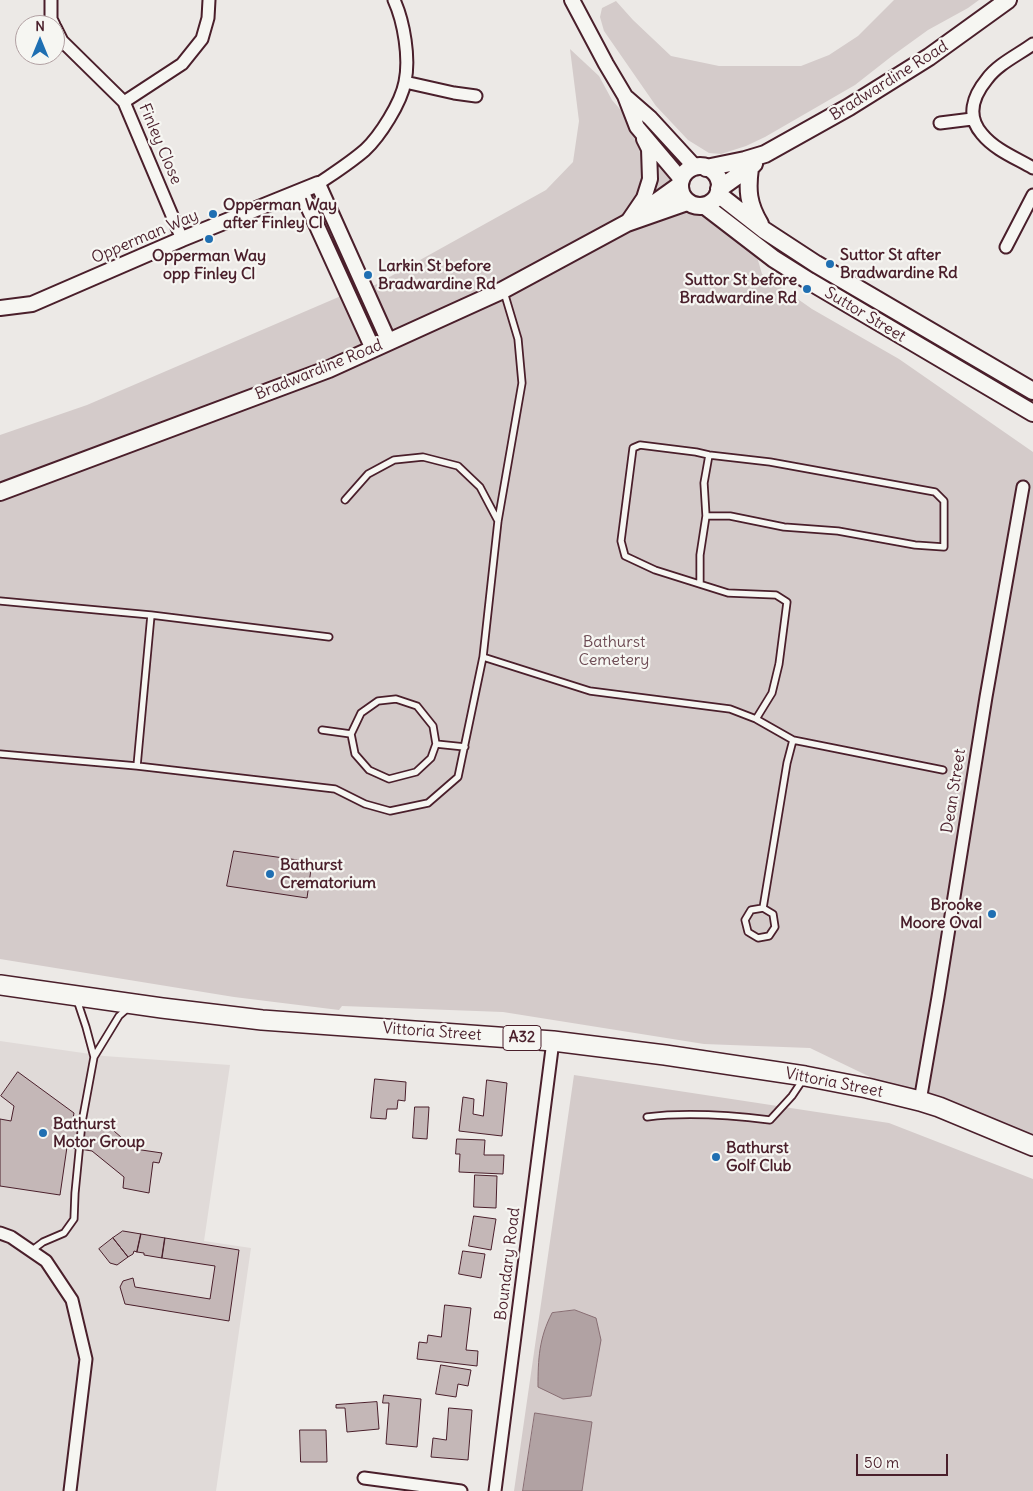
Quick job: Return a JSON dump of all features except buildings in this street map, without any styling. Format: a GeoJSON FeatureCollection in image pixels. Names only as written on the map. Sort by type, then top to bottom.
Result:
{"type":"FeatureCollection","features":[{"type":"Feature","properties":{"kind":"highway","name":"Vittoria Street"},"geometry":{"type":"LineString","coordinates":[[0,985],[262,1020],[553,1041],[665,1055],[805,1076],[920,1101],[1033,1146]]}},
{"type":"Feature","properties":{"kind":"main road","name":"Bradwardine Road"},"geometry":{"type":"LineString","coordinates":[[701,167],[745,160],[765,154],[849,107],[913,67],[974,26],[1008,0]]}},
{"type":"Feature","properties":{"kind":"main road","name":"Bradwardine Road"},"geometry":{"type":"LineString","coordinates":[[719,192],[765,154]]}},
{"type":"Feature","properties":{"kind":"main road"},"geometry":{"type":"LineString","coordinates":[[701,167],[714,172],[717,176],[720,185],[719,192],[713,201],[705,206],[693,205],[687,202],[681,194],[680,182],[687,171],[701,167]]}},
{"type":"Feature","properties":{"kind":"main road"},"geometry":{"type":"LineString","coordinates":[[750,168],[748,182],[749,198],[755,216],[764,230]]}},
{"type":"Feature","properties":{"kind":"main road","name":"Bradwardine Road"},"geometry":{"type":"LineString","coordinates":[[627,224],[680,182]]}},
{"type":"Feature","properties":{"kind":"main road","name":"Suttor Street"},"geometry":{"type":"LineString","coordinates":[[719,192],[764,230],[816,264],[1033,391]]}},
{"type":"Feature","properties":{"kind":"main road","name":"Bradwardine Road"},"geometry":{"type":"LineString","coordinates":[[0,492],[329,369],[503,290],[627,224],[687,202]]}},
{"type":"Feature","properties":{"kind":"main road","name":"Suttor Street"},"geometry":{"type":"LineString","coordinates":[[705,206],[774,259],[809,282],[1033,413]]}},
{"type":"Feature","properties":{"kind":"street","name":"Finley Close"},"geometry":{"type":"LineString","coordinates":[[51,0],[51,15]]}},
{"type":"Feature","properties":{"kind":"street"},"geometry":{"type":"LineString","coordinates":[[124,102],[182,64],[202,39],[208,18],[209,0]]}},
{"type":"Feature","properties":{"kind":"street"},"geometry":{"type":"LineString","coordinates":[[390,342],[318,184],[354,159],[376,138],[387,123],[405,82],[405,41],[400,15],[394,0]]}},
{"type":"Feature","properties":{"kind":"street"},"geometry":{"type":"LineString","coordinates":[[572,0],[625,96],[637,128],[649,149],[650,179],[644,198],[627,224]]}},
{"type":"Feature","properties":{"kind":"street","name":"Finley Close"},"geometry":{"type":"LineString","coordinates":[[65,44],[124,102],[182,239]]}},
{"type":"Feature","properties":{"kind":"street"},"geometry":{"type":"LineString","coordinates":[[1033,44],[987,78],[975,99],[972,119],[982,134],[995,146],[1033,168]]}},
{"type":"Feature","properties":{"kind":"street"},"geometry":{"type":"LineString","coordinates":[[405,82],[476,96]]}},
{"type":"Feature","properties":{"kind":"street"},"geometry":{"type":"LineString","coordinates":[[625,96],[701,167]]}},
{"type":"Feature","properties":{"kind":"street"},"geometry":{"type":"LineString","coordinates":[[940,122],[972,119]]}},
{"type":"Feature","properties":{"kind":"street"},"geometry":{"type":"LineString","coordinates":[[637,128],[680,182]]}},
{"type":"Feature","properties":{"kind":"street","name":"Opperman Way"},"geometry":{"type":"LineString","coordinates":[[0,308],[32,304],[182,239],[318,184]]}},
{"type":"Feature","properties":{"kind":"street"},"geometry":{"type":"LineString","coordinates":[[301,191],[372,349]]}},
{"type":"Feature","properties":{"kind":"street"},"geometry":{"type":"LineString","coordinates":[[1006,247],[1033,195]]}},
{"type":"Feature","properties":{"kind":"street","name":"Dean Street"},"geometry":{"type":"LineString","coordinates":[[920,1101],[984,706],[1023,487]]}},
{"type":"Feature","properties":{"kind":"street","name":"Boundary Road"},"geometry":{"type":"LineString","coordinates":[[495,1491],[553,1041]]}},
{"type":"Feature","properties":{"kind":"street"},"geometry":{"type":"LineString","coordinates":[[0,1232],[12,1237],[46,1261],[72,1300],[86,1360],[70,1491]]}},
{"type":"Feature","properties":{"kind":"street"},"geometry":{"type":"LineString","coordinates":[[364,1478],[461,1491]]}},
{"type":"Feature","properties":{"kind":"lane"},"geometry":{"type":"LineString","coordinates":[[0,754],[138,766],[335,789],[365,804],[390,811],[428,803],[458,777],[483,657],[498,521],[522,383],[518,339],[503,290]]}},
{"type":"Feature","properties":{"kind":"lane"},"geometry":{"type":"LineString","coordinates":[[706,516],[730,516],[784,527],[838,531],[915,545],[944,547],[944,501],[935,492],[770,462],[708,456],[696,452],[640,445],[632,448],[621,541],[625,556],[655,570],[728,593],[776,595],[787,602],[779,664],[772,693],[756,719]]}},
{"type":"Feature","properties":{"kind":"lane"},"geometry":{"type":"LineString","coordinates":[[700,583],[700,555],[706,516],[704,483],[708,456]]}},
{"type":"Feature","properties":{"kind":"lane"},"geometry":{"type":"LineString","coordinates":[[345,500],[368,474],[394,460],[422,457],[458,466],[480,487],[498,521]]}},
{"type":"Feature","properties":{"kind":"lane"},"geometry":{"type":"LineString","coordinates":[[0,601],[151,615],[329,637]]}},
{"type":"Feature","properties":{"kind":"lane"},"geometry":{"type":"LineString","coordinates":[[138,766],[151,615]]}},
{"type":"Feature","properties":{"kind":"lane"},"geometry":{"type":"LineString","coordinates":[[483,657],[590,691],[730,709],[756,719],[793,740],[943,770]]}},
{"type":"Feature","properties":{"kind":"lane"},"geometry":{"type":"LineString","coordinates":[[396,699],[417,706],[433,726],[436,744],[430,758],[416,772],[390,779],[369,770],[355,754],[351,734],[362,713],[378,701],[396,699]]}},
{"type":"Feature","properties":{"kind":"lane"},"geometry":{"type":"LineString","coordinates":[[322,730],[351,734]]}},
{"type":"Feature","properties":{"kind":"lane"},"geometry":{"type":"LineString","coordinates":[[763,908],[787,763],[793,740]]}},
{"type":"Feature","properties":{"kind":"lane"},"geometry":{"type":"LineString","coordinates":[[436,744],[465,747]]}},
{"type":"Feature","properties":{"kind":"lane"},"geometry":{"type":"LineString","coordinates":[[763,908],[773,914],[775,928],[769,936],[758,938],[748,932],[745,920],[751,910],[763,908]]}},
{"type":"Feature","properties":{"kind":"lane"},"geometry":{"type":"LineString","coordinates":[[75,996],[94,1057]]}},
{"type":"Feature","properties":{"kind":"lane"},"geometry":{"type":"LineString","coordinates":[[31,1251],[43,1242],[64,1232],[74,1218],[82,1122],[94,1057],[119,1016],[134,1004]]}},
{"type":"Feature","properties":{"kind":"lane"},"geometry":{"type":"LineString","coordinates":[[647,1117],[672,1114],[746,1117],[770,1120],[792,1096],[805,1076]]}},
{"type":"Feature","properties":{"kind":"shaded area"},"geometry":{"type":"Polygon","coordinates":[[[0,1041],[104,1056],[230,1065],[204,1241],[251,1248],[216,1491],[0,1491],[0,1041]]]}},
{"type":"Feature","properties":{"kind":"shaded area"},"geometry":{"type":"Polygon","coordinates":[[[575,1310],[596,1318],[601,1340],[591,1396],[563,1399],[538,1387],[540,1349],[544,1331],[552,1313],[575,1310]]]}},
{"type":"Feature","properties":{"kind":"shaded area"},"geometry":{"type":"Polygon","coordinates":[[[535,1413],[592,1422],[582,1491],[523,1491],[535,1413]]]}},
{"type":"Feature","properties":{"kind":"green space"},"geometry":{"type":"Polygon","coordinates":[[[894,0],[979,0],[928,30],[855,85],[765,137],[746,146],[721,154],[709,153],[688,140],[656,106],[604,31],[600,17],[602,8],[616,1],[671,56],[719,66],[801,66],[829,55],[858,36],[894,0]]]}},
{"type":"Feature","properties":{"kind":"green space","name":"Bathurst Cemetery"},"geometry":{"type":"Polygon","coordinates":[[[570,49],[599,76],[612,100],[681,179],[629,222],[693,205],[699,206],[753,243],[762,274],[812,309],[899,359],[1033,452],[1033,1147],[920,1101],[810,1048],[704,1044],[503,1012],[342,1006],[339,1010],[234,997],[0,959],[0,435],[87,405],[348,293],[372,349],[389,342],[366,290],[546,190],[573,162],[579,121],[570,49]]]}},
{"type":"Feature","properties":{"kind":"green space","name":"Bathurst Golf Club"},"geometry":{"type":"Polygon","coordinates":[[[574,1075],[889,1123],[1033,1179],[1033,1491],[514,1491],[574,1075]]]}},
{"type":"Feature","properties":{"kind":"place","name":"Opperman Way after Finley Cl"},"geometry":{"type":"Point","coordinates":[213,214]}},
{"type":"Feature","properties":{"kind":"place","name":"Opperman Way opp Finley Cl"},"geometry":{"type":"Point","coordinates":[209,239]}},
{"type":"Feature","properties":{"kind":"place","name":"Suttor St after Bradwardine Rd"},"geometry":{"type":"Point","coordinates":[830,264]}},
{"type":"Feature","properties":{"kind":"place","name":"Larkin St before Bradwardine Rd"},"geometry":{"type":"Point","coordinates":[368,275]}},
{"type":"Feature","properties":{"kind":"place","name":"Suttor St before Bradwardine Rd"},"geometry":{"type":"Point","coordinates":[807,289]}},
{"type":"Feature","properties":{"kind":"place","name":"Bathurst Crematorium"},"geometry":{"type":"Point","coordinates":[270,874]}},
{"type":"Feature","properties":{"kind":"place","name":"Brooke Moore Oval"},"geometry":{"type":"Point","coordinates":[992,914]}},
{"type":"Feature","properties":{"kind":"place","name":"Bathurst Motor Group"},"geometry":{"type":"Point","coordinates":[43,1133]}},
{"type":"Feature","properties":{"kind":"place","name":"Bathurst Golf Club"},"geometry":{"type":"Point","coordinates":[716,1157]}}]}
